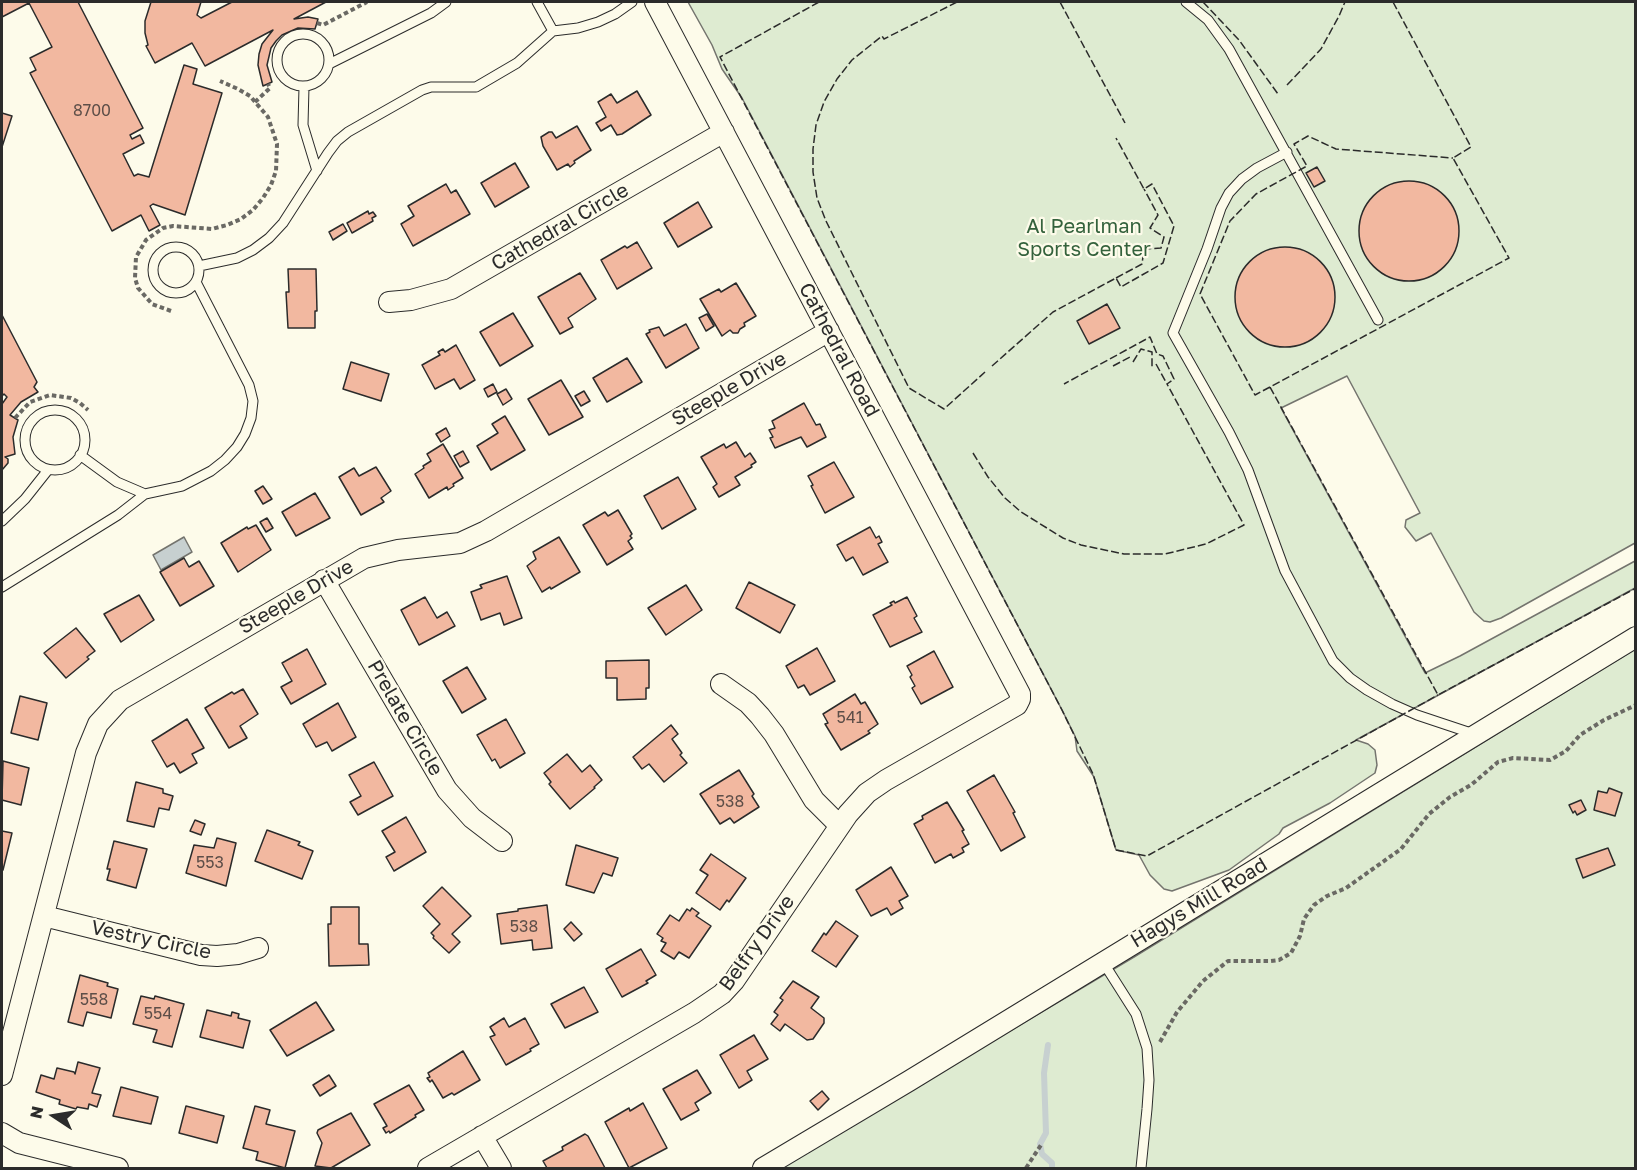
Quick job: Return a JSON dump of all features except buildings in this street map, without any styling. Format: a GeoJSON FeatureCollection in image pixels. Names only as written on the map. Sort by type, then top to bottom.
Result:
{"type":"FeatureCollection","features":[{"type":"Feature","properties":{"kind":"street","name":"Cathedral Road"},"geometry":{"type":"LineString","coordinates":[[655,2],[1020,694],[1020,699]]}},
{"type":"Feature","properties":{"kind":"street","name":"Cathedral Circle"},"geometry":{"type":"LineString","coordinates":[[389,302],[422,298],[451,289],[724,132]]}},
{"type":"Feature","properties":{"kind":"street","name":"Steeple Drive"},"geometry":{"type":"LineString","coordinates":[[2,1075],[86,753],[98,724],[120,700],[364,558],[380,553],[444,546],[473,538],[829,331]]}},
{"type":"Feature","properties":{"kind":"street","name":"Prelate Circle"},"geometry":{"type":"LineString","coordinates":[[324,580],[447,790],[472,818],[502,841]]}},
{"type":"Feature","properties":{"kind":"street","name":"Hagys Mill Road"},"geometry":{"type":"LineString","coordinates":[[763,1168],[1635,638]]}},
{"type":"Feature","properties":{"kind":"street"},"geometry":{"type":"LineString","coordinates":[[721,684],[741,698],[760,716],[774,734],[814,800],[840,826]]}},
{"type":"Feature","properties":{"kind":"street","name":"Belfry Drive"},"geometry":{"type":"LineString","coordinates":[[428,1168],[684,1019],[722,994],[734,981],[857,803],[877,786],[1017,705],[1020,699]]}},
{"type":"Feature","properties":{"kind":"street","name":"Vestry Circle"},"geometry":{"type":"LineString","coordinates":[[44,916],[201,955],[238,954],[258,948]]}},
{"type":"Feature","properties":{"kind":"street"},"geometry":{"type":"LineString","coordinates":[[2,1133],[19,1143],[118,1168]]}},
{"type":"Feature","properties":{"kind":"street"},"geometry":{"type":"LineString","coordinates":[[482,1136],[501,1168]]}},
{"type":"Feature","properties":{"kind":"lane"},"geometry":{"type":"LineString","coordinates":[[329,64],[431,13],[446,2]]}},
{"type":"Feature","properties":{"kind":"lane"},"geometry":{"type":"LineString","coordinates":[[537,2],[553,31]]}},
{"type":"Feature","properties":{"kind":"lane"},"geometry":{"type":"LineString","coordinates":[[199,267],[237,258],[269,238],[283,223],[337,141],[348,132],[422,90],[440,86],[476,87],[517,63],[553,31],[572,30],[598,22],[632,2]]}},
{"type":"Feature","properties":{"kind":"lane"},"geometry":{"type":"LineString","coordinates":[[1186,2],[1208,20],[1219,33],[1242,71],[1378,320]]}},
{"type":"Feature","properties":{"kind":"lane"},"geometry":{"type":"LineString","coordinates":[[302,34],[311,35],[325,47],[329,64],[320,80],[303,87],[286,81],[280,74],[277,56],[285,41],[302,34]]}},
{"type":"Feature","properties":{"kind":"lane"},"geometry":{"type":"LineString","coordinates":[[303,87],[303,125],[317,171]]}},
{"type":"Feature","properties":{"kind":"lane"},"geometry":{"type":"LineString","coordinates":[[1287,152],[1257,168],[1229,193],[1221,208],[1173,333],[1248,470],[1285,572],[1333,661],[1350,678],[1392,704],[1442,724],[1476,734]]}},
{"type":"Feature","properties":{"kind":"lane"},"geometry":{"type":"LineString","coordinates":[[2,587],[118,516],[145,494],[182,486],[211,471],[237,447],[251,418],[253,401],[249,384],[196,282],[199,267],[191,252],[177,247],[168,248],[162,252],[153,266],[156,281],[167,292],[183,292],[196,282]]}},
{"type":"Feature","properties":{"kind":"lane"},"geometry":{"type":"LineString","coordinates":[[61,411],[77,420],[84,437],[80,456],[67,468],[48,470],[33,460],[25,443],[26,434],[35,418],[43,413],[61,411]]}},
{"type":"Feature","properties":{"kind":"lane"},"geometry":{"type":"LineString","coordinates":[[80,456],[117,482],[145,494]]}},
{"type":"Feature","properties":{"kind":"lane"},"geometry":{"type":"LineString","coordinates":[[2,521],[32,491],[48,470]]}},
{"type":"Feature","properties":{"kind":"lane"},"geometry":{"type":"LineString","coordinates":[[1103,962],[1136,1014],[1148,1048],[1147,1109],[1141,1168]]}},
{"type":"Feature","properties":{"kind":"path"},"geometry":{"type":"LineString","coordinates":[[317,23],[324,25],[367,2]]}},
{"type":"Feature","properties":{"kind":"path"},"geometry":{"type":"LineString","coordinates":[[171,311],[152,304],[138,288],[134,268],[140,248],[153,233],[163,228],[173,226],[199,229],[227,225],[241,219],[254,210],[263,198],[276,171],[277,144],[268,117],[238,88],[220,81]]}},
{"type":"Feature","properties":{"kind":"path"},"geometry":{"type":"LineString","coordinates":[[255,102],[270,88],[268,84]]}},
{"type":"Feature","properties":{"kind":"path"},"geometry":{"type":"LineString","coordinates":[[15,418],[30,402],[50,394],[71,398],[88,410]]}},
{"type":"Feature","properties":{"kind":"path"},"geometry":{"type":"LineString","coordinates":[[1148,1064],[1177,1012],[1203,981],[1228,961],[1279,960],[1291,953],[1300,936],[1304,920],[1314,905],[1327,896],[1347,888],[1401,849],[1430,814],[1450,797],[1471,785],[1498,762],[1513,758],[1550,760],[1566,751],[1580,735],[1635,705]]}},
{"type":"Feature","properties":{"kind":"path"},"geometry":{"type":"LineString","coordinates":[[1026,1168],[1041,1145]]}},
{"type":"Feature","properties":{"kind":"green space","name":"Al Pearlman Sports Center"},"geometry":{"type":"Polygon","coordinates":[[[688,2],[1635,2],[1635,543],[1501,618],[1490,622],[1484,621],[1474,612],[1431,533],[1416,541],[1405,527],[1406,520],[1420,513],[1347,376],[1281,408],[1425,673],[1635,561],[1635,588],[1356,740],[1368,744],[1375,750],[1377,765],[1375,773],[1330,803],[1283,828],[1279,834],[1229,870],[1172,891],[1164,889],[1150,875],[1139,855],[1116,850],[1094,777],[1077,751],[1075,736],[1062,710],[742,98],[722,69],[712,45],[688,2]]]}},
{"type":"Feature","properties":{"kind":"green space"},"geometry":{"type":"Polygon","coordinates":[[[1635,649],[1635,1168],[779,1168],[1134,957],[1635,649]]]}},
{"type":"Feature","properties":{"kind":"shaded area"},"geometry":{"type":"Polygon","coordinates":[[[184,537],[192,552],[161,570],[153,555],[184,537]]]}},
{"type":"Feature","properties":{"kind":"waterway"},"geometry":{"type":"LineString","coordinates":[[1048,1045],[1044,1073],[1046,1133],[1040,1144],[1042,1154],[1052,1163],[1052,1168]]}},
{"type":"Feature","properties":{"kind":"fence"},"geometry":{"type":"LineString","coordinates":[[819,2],[720,57],[1062,710],[1093,774],[1116,850],[1147,856],[1438,695]]}},
{"type":"Feature","properties":{"kind":"fence"},"geometry":{"type":"LineString","coordinates":[[957,2],[884,39],[882,36],[852,60],[837,79],[824,102],[816,125],[813,172],[817,198],[826,221],[909,388],[944,409],[985,372]]}},
{"type":"Feature","properties":{"kind":"fence"},"geometry":{"type":"LineString","coordinates":[[1060,2],[1125,123]]}},
{"type":"Feature","properties":{"kind":"fence"},"geometry":{"type":"LineString","coordinates":[[1203,2],[1239,40],[1278,94]]}},
{"type":"Feature","properties":{"kind":"fence"},"geometry":{"type":"LineString","coordinates":[[1287,85],[1321,49],[1345,2]]}},
{"type":"Feature","properties":{"kind":"fence"},"geometry":{"type":"LineString","coordinates":[[1393,2],[1471,147],[1453,158],[1509,258],[1270,387],[1438,695],[1636,588]]}},
{"type":"Feature","properties":{"kind":"fence"},"geometry":{"type":"LineString","coordinates":[[1270,387],[1255,395],[1200,294],[1230,221],[1256,194],[1307,166],[1294,144],[1308,136],[1336,149],[1453,158]]}},
{"type":"Feature","properties":{"kind":"fence"},"geometry":{"type":"LineString","coordinates":[[992,366],[1053,312],[1116,278],[1121,287],[1163,263],[1174,226],[1152,184],[1144,189],[1116,138]]}},
{"type":"Feature","properties":{"kind":"fence"},"geometry":{"type":"LineString","coordinates":[[1116,278],[1142,264],[1144,249],[1161,248],[1164,237],[1150,228],[1158,215],[1144,189]]}},
{"type":"Feature","properties":{"kind":"fence"},"geometry":{"type":"LineString","coordinates":[[973,453],[1005,498],[1021,512],[1063,538],[1081,545],[1124,554],[1165,554],[1206,544],[1244,525],[1167,384],[1174,379],[1163,356],[1157,354],[1150,337],[1064,384]]}},
{"type":"Feature","properties":{"kind":"fence"},"geometry":{"type":"LineString","coordinates":[[1133,362],[1141,349],[1152,352],[1152,367]]}},
{"type":"Feature","properties":{"kind":"fence"},"geometry":{"type":"LineString","coordinates":[[1113,366],[1130,357]]}},
{"type":"Feature","properties":{"kind":"fence"},"geometry":{"type":"LineString","coordinates":[[1156,364],[1167,384]]}}]}
